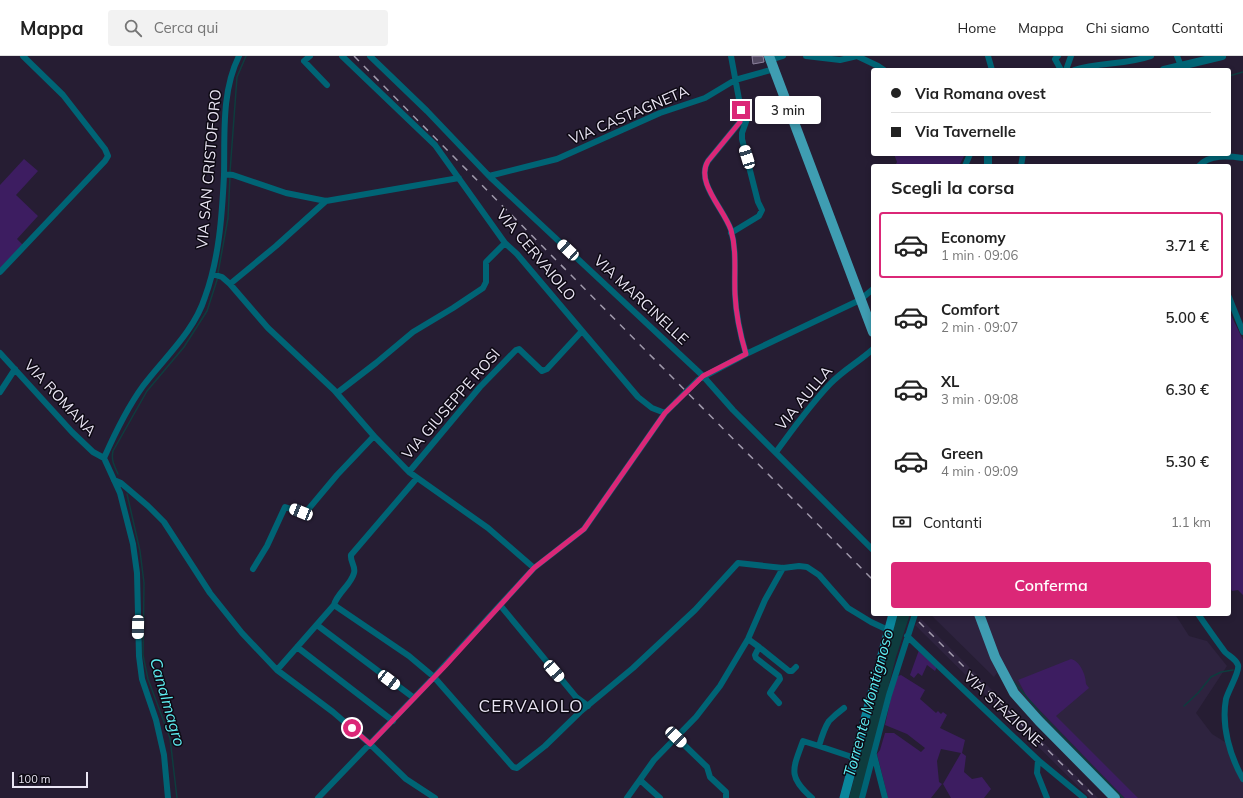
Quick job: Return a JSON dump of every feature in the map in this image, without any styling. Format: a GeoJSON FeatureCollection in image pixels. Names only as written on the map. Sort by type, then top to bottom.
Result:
{"type":"FeatureCollection","features":[{"type":"Feature","properties":{"kind":"main road"},"geometry":{"type":"LineString","coordinates":[[771,62],[871,327]]}},
{"type":"Feature","properties":{"kind":"main road"},"geometry":{"type":"LineString","coordinates":[[844,798],[892,616]]}},
{"type":"Feature","properties":{"kind":"main road"},"geometry":{"type":"LineString","coordinates":[[980,616],[995,657],[1014,693],[1039,721],[1115,798]]}},
{"type":"Feature","properties":{"kind":"street"},"geometry":{"type":"LineString","coordinates":[[0,272],[105,161],[108,156],[105,149],[63,95],[23,56]]}},
{"type":"Feature","properties":{"kind":"street","name":"VIA SAN CRISTOFORO"},"geometry":{"type":"LineString","coordinates":[[104,458],[135,398],[188,330],[198,314],[213,275],[225,174],[225,123],[227,95],[239,56]]}},
{"type":"Feature","properties":{"kind":"street"},"geometry":{"type":"LineString","coordinates":[[310,56],[304,61],[327,85]]}},
{"type":"Feature","properties":{"kind":"street","name":"VIA CERVAIOLO"},"geometry":{"type":"LineString","coordinates":[[342,56],[435,145],[505,243],[517,254],[638,397],[652,408],[665,413]]}},
{"type":"Feature","properties":{"kind":"street","name":"VIA MARCINELLE"},"geometry":{"type":"LineString","coordinates":[[370,56],[427,111],[489,176],[701,378],[871,548]]}},
{"type":"Feature","properties":{"kind":"street"},"geometry":{"type":"LineString","coordinates":[[732,56],[741,110],[740,122],[708,161],[705,166],[704,174],[708,187],[732,234],[736,254],[735,294],[738,324],[746,354]]}},
{"type":"Feature","properties":{"kind":"street","name":"VIA CASTAGNETA"},"geometry":{"type":"LineString","coordinates":[[489,176],[557,159],[660,113],[705,98],[735,80],[783,56]]}},
{"type":"Feature","properties":{"kind":"street"},"geometry":{"type":"LineString","coordinates":[[806,56],[840,60],[857,56],[881,68]]}},
{"type":"Feature","properties":{"kind":"street"},"geometry":{"type":"LineString","coordinates":[[988,56],[991,68]]}},
{"type":"Feature","properties":{"kind":"street"},"geometry":{"type":"LineString","coordinates":[[1058,56],[1055,59],[1060,68]]}},
{"type":"Feature","properties":{"kind":"street"},"geometry":{"type":"LineString","coordinates":[[1067,68],[1071,56]]}},
{"type":"Feature","properties":{"kind":"street"},"geometry":{"type":"LineString","coordinates":[[1122,56],[1126,62]]}},
{"type":"Feature","properties":{"kind":"street"},"geometry":{"type":"LineString","coordinates":[[1081,68],[1126,62],[1151,56]]}},
{"type":"Feature","properties":{"kind":"street"},"geometry":{"type":"LineString","coordinates":[[1177,56],[1181,66]]}},
{"type":"Feature","properties":{"kind":"street"},"geometry":{"type":"LineString","coordinates":[[1172,68],[1222,56]]}},
{"type":"Feature","properties":{"kind":"street"},"geometry":{"type":"LineString","coordinates":[[732,234],[759,216],[762,210],[758,202],[742,139],[742,133],[748,116]]}},
{"type":"Feature","properties":{"kind":"street"},"geometry":{"type":"LineString","coordinates":[[1202,164],[1207,160],[1219,157],[1229,156],[1243,158]]}},
{"type":"Feature","properties":{"kind":"street"},"geometry":{"type":"LineString","coordinates":[[225,174],[233,175],[279,191],[326,201],[459,178]]}},
{"type":"Feature","properties":{"kind":"street"},"geometry":{"type":"LineString","coordinates":[[230,284],[276,246],[326,201]]}},
{"type":"Feature","properties":{"kind":"street"},"geometry":{"type":"LineString","coordinates":[[337,393],[376,363],[412,332],[483,288],[486,282],[486,262],[505,243]]}},
{"type":"Feature","properties":{"kind":"street"},"geometry":{"type":"LineString","coordinates":[[213,275],[222,277],[230,284],[268,328],[337,393],[374,436],[410,472],[488,528],[534,568]]}},
{"type":"Feature","properties":{"kind":"street"},"geometry":{"type":"LineString","coordinates":[[318,798],[393,721],[534,568],[584,529],[665,413],[701,378],[746,354],[860,300],[871,291]]}},
{"type":"Feature","properties":{"kind":"street"},"geometry":{"type":"LineString","coordinates":[[1231,302],[1243,332]]}},
{"type":"Feature","properties":{"kind":"street","name":"VIA GIUSEPPE ROSI"},"geometry":{"type":"LineString","coordinates":[[410,472],[480,387],[516,350],[519,349],[542,371],[546,369],[582,331]]}},
{"type":"Feature","properties":{"kind":"street","name":"VIA AULLA"},"geometry":{"type":"LineString","coordinates":[[776,452],[830,384],[844,370],[863,358],[871,351]]}},
{"type":"Feature","properties":{"kind":"street","name":"VIA ROMANA"},"geometry":{"type":"LineString","coordinates":[[0,353],[72,432],[93,452],[104,458]]}},
{"type":"Feature","properties":{"kind":"street"},"geometry":{"type":"LineString","coordinates":[[0,392],[15,369]]}},
{"type":"Feature","properties":{"kind":"street"},"geometry":{"type":"LineString","coordinates":[[253,569],[267,546],[285,507],[306,512],[337,475],[374,436]]}},
{"type":"Feature","properties":{"kind":"street"},"geometry":{"type":"LineString","coordinates":[[104,458],[120,494],[135,555],[137,573],[138,656],[142,679],[156,720],[164,755],[168,798]]}},
{"type":"Feature","properties":{"kind":"street"},"geometry":{"type":"LineString","coordinates":[[277,670],[334,606],[354,576],[355,568],[351,560],[351,555],[417,478]]}},
{"type":"Feature","properties":{"kind":"street"},"geometry":{"type":"LineString","coordinates":[[114,480],[124,486],[157,514],[178,541],[210,593],[242,633],[277,670],[333,712],[370,744],[406,779],[435,798]]}},
{"type":"Feature","properties":{"kind":"street"},"geometry":{"type":"LineString","coordinates":[[334,606],[409,656],[434,677],[513,767],[517,768],[545,746],[588,706],[633,668],[676,628],[738,563],[783,568],[800,566],[814,570],[848,608],[888,630]]}},
{"type":"Feature","properties":{"kind":"street"},"geometry":{"type":"LineString","coordinates":[[626,798],[654,760],[696,717],[720,686],[748,638],[765,600],[783,568]]}},
{"type":"Feature","properties":{"kind":"street"},"geometry":{"type":"LineString","coordinates":[[500,605],[576,697],[588,706]]}},
{"type":"Feature","properties":{"kind":"street"},"geometry":{"type":"LineString","coordinates":[[862,798],[873,753],[913,616]]}},
{"type":"Feature","properties":{"kind":"street"},"geometry":{"type":"LineString","coordinates":[[1199,616],[1225,651],[1235,660],[1238,665],[1237,672],[1230,686],[1226,700],[1225,724],[1227,739],[1243,779]]}},
{"type":"Feature","properties":{"kind":"street"},"geometry":{"type":"LineString","coordinates":[[317,625],[414,698]]}},
{"type":"Feature","properties":{"kind":"street","name":"VIA STAZIONE"},"geometry":{"type":"LineString","coordinates":[[907,636],[1038,760],[1084,798]]}},
{"type":"Feature","properties":{"kind":"street"},"geometry":{"type":"LineString","coordinates":[[748,638],[789,671],[792,671],[796,667]]}},
{"type":"Feature","properties":{"kind":"street"},"geometry":{"type":"LineString","coordinates":[[298,647],[393,721]]}},
{"type":"Feature","properties":{"kind":"street"},"geometry":{"type":"LineString","coordinates":[[759,647],[755,655],[756,658],[779,676],[780,679],[770,694],[779,703]]}},
{"type":"Feature","properties":{"kind":"street"},"geometry":{"type":"LineString","coordinates":[[819,746],[823,733],[829,722],[844,708]]}},
{"type":"Feature","properties":{"kind":"street"},"geometry":{"type":"LineString","coordinates":[[676,737],[707,767],[710,776],[726,792],[726,798]]}},
{"type":"Feature","properties":{"kind":"street"},"geometry":{"type":"LineString","coordinates":[[812,798],[797,782],[793,768],[802,741],[855,758]]}},
{"type":"Feature","properties":{"kind":"street"},"geometry":{"type":"LineString","coordinates":[[873,753],[885,798]]}},
{"type":"Feature","properties":{"kind":"street"},"geometry":{"type":"LineString","coordinates":[[1038,760],[1037,773],[1047,798]]}},
{"type":"Feature","properties":{"kind":"street"},"geometry":{"type":"LineString","coordinates":[[640,780],[660,798]]}},
{"type":"Feature","properties":{"kind":"shaded area"},"geometry":{"type":"Polygon","coordinates":[[[895,156],[964,156],[960,164],[896,164],[897,162],[895,156]]]}},
{"type":"Feature","properties":{"kind":"shaded area"},"geometry":{"type":"Polygon","coordinates":[[[24,159],[38,171],[16,195],[38,216],[17,239],[23,245],[0,269],[0,185],[24,159]]]}},
{"type":"Feature","properties":{"kind":"shaded area"},"geometry":{"type":"Polygon","coordinates":[[[1231,315],[1243,340],[1243,595],[1238,590],[1232,591],[1231,315]]]}},
{"type":"Feature","properties":{"kind":"shaded area"},"geometry":{"type":"Polygon","coordinates":[[[896,616],[909,616],[896,657],[860,798],[849,798],[896,616]]]}},
{"type":"Feature","properties":{"kind":"shaded area"},"geometry":{"type":"Polygon","coordinates":[[[932,616],[975,616],[997,673],[994,677],[932,616]]]}},
{"type":"Feature","properties":{"kind":"shaded area"},"geometry":{"type":"Polygon","coordinates":[[[984,616],[1176,616],[1189,636],[1207,641],[1227,666],[1196,713],[1212,734],[1225,742],[1243,779],[1243,798],[1119,798],[1026,702],[1000,663],[984,616]]]}},
{"type":"Feature","properties":{"kind":"shaded area"},"geometry":{"type":"Polygon","coordinates":[[[921,619],[1098,798],[1090,798],[915,625],[921,619]]]}},
{"type":"Feature","properties":{"kind":"shaded area"},"geometry":{"type":"Polygon","coordinates":[[[919,650],[937,667],[935,671],[927,665],[922,676],[918,673],[914,678],[910,675],[919,650]]]}},
{"type":"Feature","properties":{"kind":"shaded area"},"geometry":{"type":"Polygon","coordinates":[[[1071,659],[1080,665],[1086,684],[1089,688],[1056,716],[1138,798],[1125,798],[1027,697],[1018,680],[1071,659]]]}},
{"type":"Feature","properties":{"kind":"shaded area"},"geometry":{"type":"Polygon","coordinates":[[[901,675],[925,690],[920,699],[936,713],[938,711],[941,714],[943,712],[947,715],[940,728],[965,740],[962,753],[966,756],[964,772],[972,779],[982,777],[991,789],[984,798],[951,798],[943,784],[961,753],[941,749],[937,761],[939,782],[942,784],[931,798],[888,798],[877,754],[880,750],[885,733],[894,733],[921,752],[925,748],[907,734],[885,725],[894,684],[898,676],[901,675]]]}},
{"type":"Feature","properties":{"kind":"building"},"geometry":{"type":"Polygon","coordinates":[[[752,56],[763,56],[764,62],[753,64],[752,56]]]}},
{"type":"Feature","properties":{"kind":"waterway"},"geometry":{"type":"LineString","coordinates":[[230,172],[237,77],[246,56]]}},
{"type":"Feature","properties":{"kind":"waterway","name":"Torrente Montignoso"},"geometry":{"type":"LineString","coordinates":[[1231,75],[1243,72]]}},
{"type":"Feature","properties":{"kind":"waterway"},"geometry":{"type":"LineString","coordinates":[[218,273],[228,218],[230,176]]}},
{"type":"Feature","properties":{"kind":"waterway"},"geometry":{"type":"LineString","coordinates":[[118,474],[114,465],[112,454],[113,451],[147,391],[184,347],[207,311],[218,277]]}},
{"type":"Feature","properties":{"kind":"waterway","name":"Canalmagro"},"geometry":{"type":"LineString","coordinates":[[127,494],[140,551],[144,583],[143,655],[148,679],[170,738],[177,798]]}},
{"type":"Feature","properties":{"kind":"waterway"},"geometry":{"type":"LineString","coordinates":[[1184,706],[1198,693],[1211,677],[1221,672],[1233,670]]}},
{"type":"Feature","properties":{"kind":"waterway"},"geometry":{"type":"LineString","coordinates":[[1013,681],[1042,715],[1123,798]]}},
{"type":"Feature","properties":{"kind":"railway"},"geometry":{"type":"LineString","coordinates":[[354,56],[871,578]]}},
{"type":"Feature","properties":{"kind":"railway"},"geometry":{"type":"LineString","coordinates":[[919,622],[1096,798]]}},
{"type":"Feature","properties":{"kind":"district","name":"CERVAIOLO"},"geometry":{"type":"Point","coordinates":[531,706]}},
{"type":"Feature","properties":{"kind":"route"},"geometry":{"type":"LineString","coordinates":[[352,728],[370,744],[445,666],[534,568],[584,529],[665,413],[703,376],[746,354],[738,324],[735,294],[736,254],[732,234],[708,187],[704,174],[705,166],[708,161],[740,122],[741,110]]}}]}
